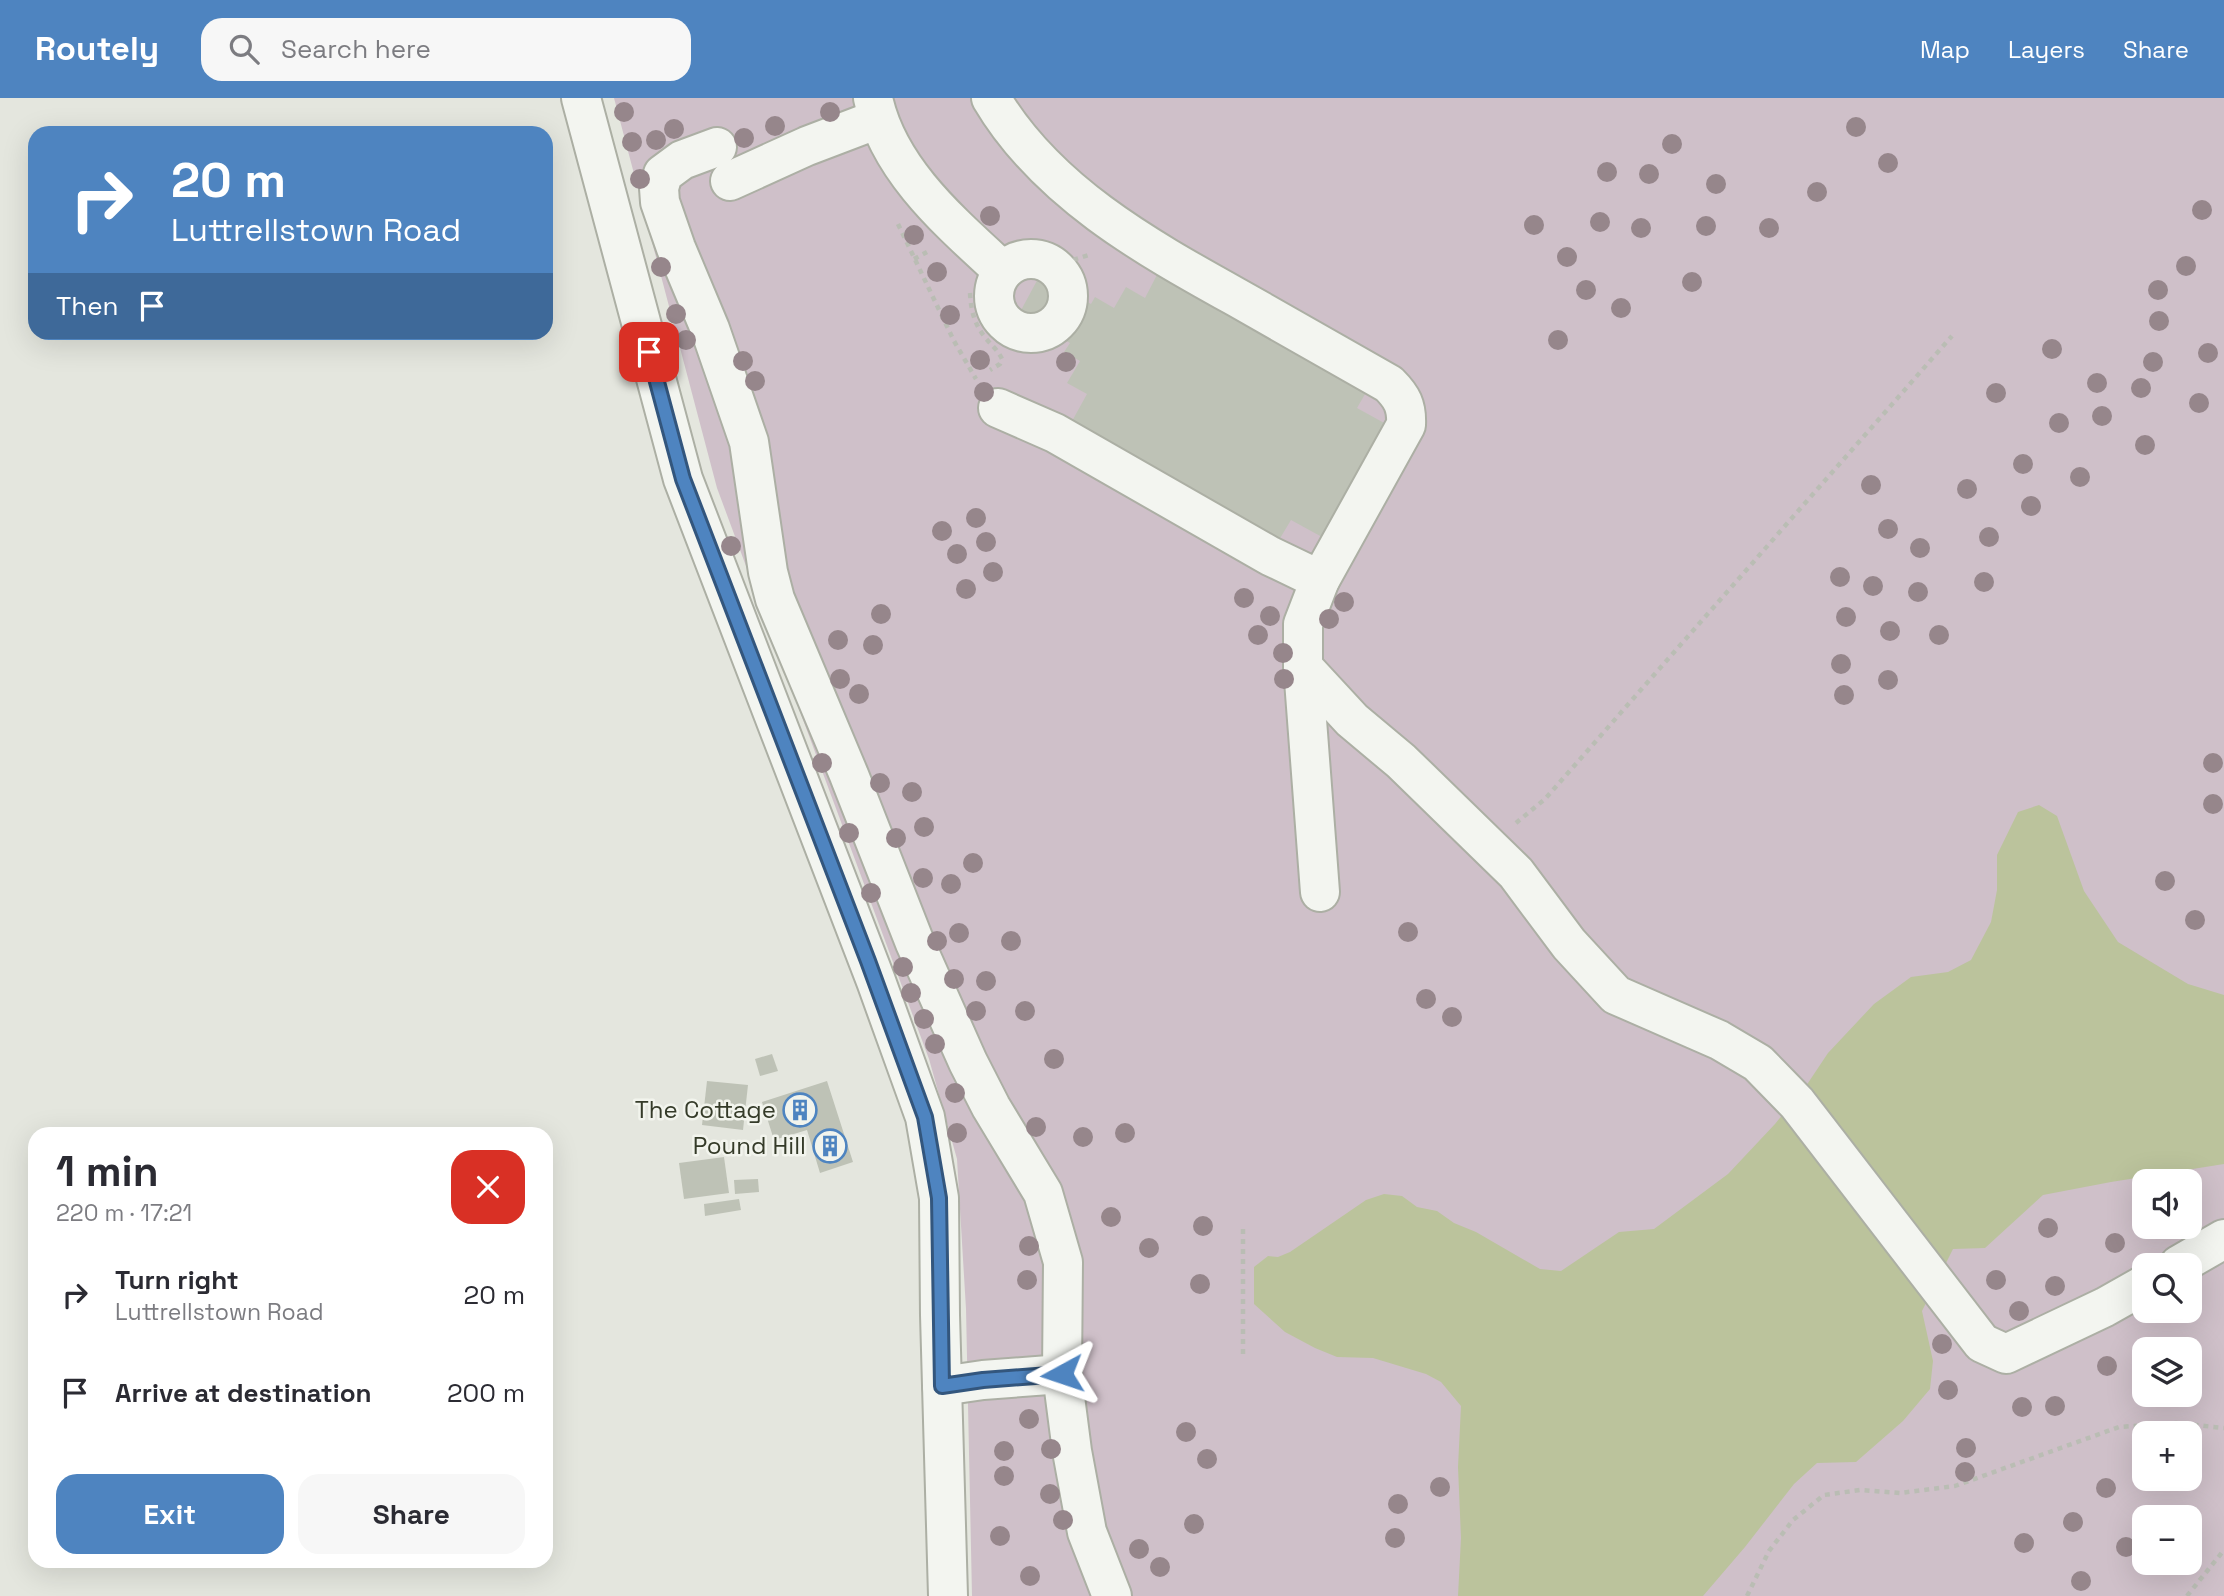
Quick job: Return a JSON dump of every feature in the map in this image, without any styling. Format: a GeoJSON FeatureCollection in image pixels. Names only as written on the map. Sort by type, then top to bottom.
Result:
{"type":"FeatureCollection","features":[{"type":"Feature","properties":{"kind":"street"},"geometry":{"type":"LineString","coordinates":[[581,98],[683,479],[925,1117],[939,1198],[948,1596]]}},
{"type":"Feature","properties":{"kind":"street"},"geometry":{"type":"LineString","coordinates":[[990,98],[1031,150],[1091,208],[1157,253],[1389,384],[1401,396],[1406,409],[1406,425],[1320,580],[1303,624],[1303,667],[1320,892]]}},
{"type":"Feature","properties":{"kind":"street"},"geometry":{"type":"LineString","coordinates":[[986,277],[954,225],[922,190],[898,155],[876,108],[807,146],[723,164],[682,160],[663,174],[659,188],[660,202],[710,329],[749,442],[768,572],[775,599],[849,775],[915,943],[968,1062],[990,1107],[1043,1193],[1063,1262],[1062,1374],[1072,1451],[1087,1532],[1112,1596]]}},
{"type":"Feature","properties":{"kind":"street"},"geometry":{"type":"LineString","coordinates":[[987,393],[1270,556],[1320,580]]}},
{"type":"Feature","properties":{"kind":"street"},"geometry":{"type":"LineString","coordinates":[[1303,667],[1352,720],[1401,761],[1516,873],[1569,944],[1616,995],[1719,1040],[1758,1063],[1797,1103],[1982,1342],[2006,1354],[2132,1292]]}},
{"type":"Feature","properties":{"kind":"street"},"geometry":{"type":"LineString","coordinates":[[2201,1253],[2224,1240]]}},
{"type":"Feature","properties":{"kind":"street"},"geometry":{"type":"LineString","coordinates":[[942,1386],[1062,1374]]}},
{"type":"Feature","properties":{"kind":"path"},"geometry":{"type":"LineString","coordinates":[[892,212],[954,341],[987,393]]}},
{"type":"Feature","properties":{"kind":"path"},"geometry":{"type":"LineString","coordinates":[[914,259],[931,250]]}},
{"type":"Feature","properties":{"kind":"path"},"geometry":{"type":"LineString","coordinates":[[986,277],[971,309],[976,324],[1002,359],[1000,364],[988,371]]}},
{"type":"Feature","properties":{"kind":"path"},"geometry":{"type":"LineString","coordinates":[[1487,846],[1545,799],[1952,336]]}},
{"type":"Feature","properties":{"kind":"path"},"geometry":{"type":"LineString","coordinates":[[1243,1229],[1243,1354]]}},
{"type":"Feature","properties":{"kind":"path"},"geometry":{"type":"LineString","coordinates":[[1747,1596],[1769,1551],[1793,1520],[1824,1495],[1860,1490],[1900,1493],[1955,1486],[2119,1427],[2176,1423],[2224,1428]]}},
{"type":"Feature","properties":{"kind":"path"},"geometry":{"type":"LineString","coordinates":[[2187,1596],[2224,1550]]}},
{"type":"Feature","properties":{"kind":"shaded area"},"geometry":{"type":"Polygon","coordinates":[[[614,98],[2224,98],[2224,1596],[972,1596],[966,1309],[957,1159],[929,1059],[717,488],[614,98]]]}},
{"type":"Feature","properties":{"kind":"shaded area"},"geometry":{"type":"Polygon","coordinates":[[[2039,805],[2057,816],[2084,891],[2118,942],[2188,984],[2224,995],[2224,1164],[2193,1169],[2132,1169],[2132,1179],[2043,1195],[1985,1248],[1953,1249],[1922,1311],[1933,1361],[1930,1389],[1903,1421],[1856,1462],[1817,1463],[1794,1484],[1703,1596],[1458,1596],[1461,1406],[1441,1382],[1426,1374],[1373,1358],[1337,1357],[1285,1332],[1254,1304],[1254,1267],[1268,1256],[1278,1257],[1290,1252],[1366,1200],[1384,1194],[1402,1196],[1417,1207],[1437,1211],[1454,1223],[1476,1232],[1540,1269],[1561,1271],[1619,1232],[1654,1229],[1728,1174],[1775,1124],[1806,1086],[1828,1053],[1874,1004],[1911,977],[1948,972],[1971,960],[1991,922],[1997,890],[1997,855],[2018,812],[2039,805]]]}},
{"type":"Feature","properties":{"kind":"building"},"geometry":{"type":"Polygon","coordinates":[[[1159,271],[1368,389],[1357,408],[1386,424],[1322,537],[1291,520],[1279,540],[1071,423],[1087,394],[1067,383],[1080,361],[1064,352],[1070,343],[1019,314],[1040,275],[1091,304],[1095,297],[1114,308],[1126,287],[1145,298],[1159,271]]]}},
{"type":"Feature","properties":{"kind":"building"},"geometry":{"type":"Polygon","coordinates":[[[772,1054],[778,1071],[760,1076],[755,1059],[772,1054]]]}},
{"type":"Feature","properties":{"kind":"building"},"geometry":{"type":"Polygon","coordinates":[[[707,1081],[748,1085],[743,1130],[702,1125],[707,1081]]]}},
{"type":"Feature","properties":{"kind":"building","name":"The Cottage"},"geometry":{"type":"Polygon","coordinates":[[[827,1081],[853,1162],[820,1173],[807,1130],[774,1140],[762,1102],[827,1081]]]}},
{"type":"Feature","properties":{"kind":"building"},"geometry":{"type":"Polygon","coordinates":[[[724,1157],[729,1193],[684,1199],[679,1163],[724,1157]]]}},
{"type":"Feature","properties":{"kind":"building"},"geometry":{"type":"Polygon","coordinates":[[[758,1179],[759,1192],[735,1194],[734,1180],[758,1179]]]}},
{"type":"Feature","properties":{"kind":"building"},"geometry":{"type":"Polygon","coordinates":[[[739,1199],[741,1210],[705,1216],[704,1204],[739,1199]]]}},
{"type":"Feature","properties":{"kind":"place","name":"The Cottage"},"geometry":{"type":"Point","coordinates":[800,1110]}},
{"type":"Feature","properties":{"kind":"place","name":"Pound Hill"},"geometry":{"type":"Point","coordinates":[830,1146]}},
{"type":"Feature","properties":{"kind":"route"},"geometry":{"type":"LineString","coordinates":[[649,352],[683,479],[925,1117],[939,1198],[942,1386],[1062,1374]]}}]}
